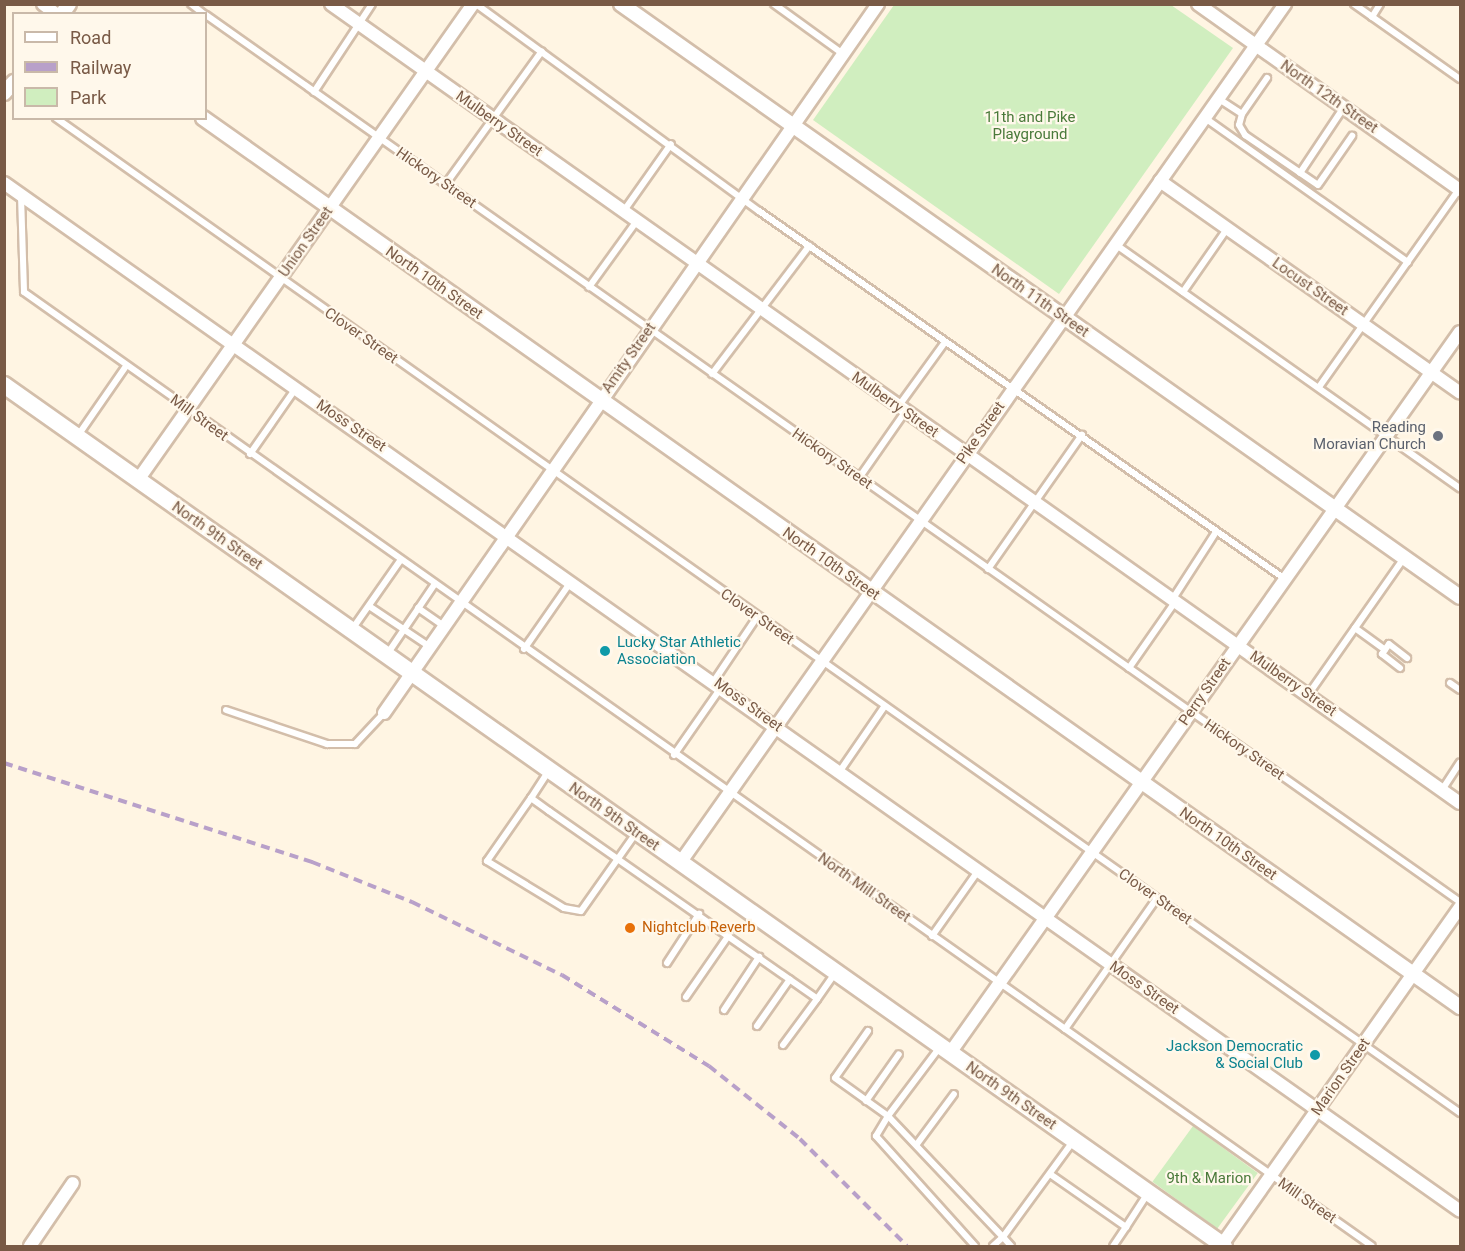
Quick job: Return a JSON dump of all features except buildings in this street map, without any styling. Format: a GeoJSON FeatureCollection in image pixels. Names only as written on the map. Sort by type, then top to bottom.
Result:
{"type":"FeatureCollection","features":[{"type":"Feature","properties":{"kind":"main road","name":"North 9th Street"},"geometry":{"type":"LineString","coordinates":[[4,385],[1223,1246]]}},
{"type":"Feature","properties":{"kind":"street","name":"Mulberry Street"},"geometry":{"type":"LineString","coordinates":[[331,4],[760,310],[1461,803]]}},
{"type":"Feature","properties":{"kind":"street","name":"Union Street"},"geometry":{"type":"LineString","coordinates":[[138,480],[475,4]]}},
{"type":"Feature","properties":{"kind":"street","name":"North 11th Street"},"geometry":{"type":"LineString","coordinates":[[621,4],[1461,597]]}},
{"type":"Feature","properties":{"kind":"street","name":"Amity Street"},"geometry":{"type":"LineString","coordinates":[[384,713],[408,671],[878,4]]}},
{"type":"Feature","properties":{"kind":"street","name":"North 12th Street"},"geometry":{"type":"LineString","coordinates":[[1198,4],[1460,189]]}},
{"type":"Feature","properties":{"kind":"street","name":"Pike Street"},"geometry":{"type":"LineString","coordinates":[[680,863],[1285,4]]}},
{"type":"Feature","properties":{"kind":"street","name":"North 10th Street"},"geometry":{"type":"LineString","coordinates":[[206,120],[599,401],[1461,1007]]}},
{"type":"Feature","properties":{"kind":"street","name":"Locust Street"},"geometry":{"type":"LineString","coordinates":[[1160,181],[1461,393]]}},
{"type":"Feature","properties":{"kind":"street","name":"Moss Street"},"geometry":{"type":"LineString","coordinates":[[4,183],[21,191],[296,388],[506,532],[978,871],[1461,1211]]}},
{"type":"Feature","properties":{"kind":"street","name":"Perry Street"},"geometry":{"type":"LineString","coordinates":[[945,1050],[1000,983],[1461,332]]}},
{"type":"Feature","properties":{"kind":"street","name":"Marion Street"},"geometry":{"type":"LineString","coordinates":[[1223,1246],[1461,907]]}},
{"type":"Feature","properties":{"kind":"street"},"geometry":{"type":"LineString","coordinates":[[30,1246],[73,1184]]}},
{"type":"Feature","properties":{"kind":"lane"},"geometry":{"type":"LineString","coordinates":[[314,92],[372,4]]}},
{"type":"Feature","properties":{"kind":"lane"},"geometry":{"type":"LineString","coordinates":[[475,4],[809,246],[1286,579]]}},
{"type":"Feature","properties":{"kind":"lane"},"geometry":{"type":"LineString","coordinates":[[774,4],[843,54]]}},
{"type":"Feature","properties":{"kind":"lane"},"geometry":{"type":"LineString","coordinates":[[1354,4],[1461,79]]}},
{"type":"Feature","properties":{"kind":"lane"},"geometry":{"type":"LineString","coordinates":[[1372,17],[1380,4]]}},
{"type":"Feature","properties":{"kind":"lane","name":"Hickory Street"},"geometry":{"type":"LineString","coordinates":[[207,15],[1461,902]]}},
{"type":"Feature","properties":{"kind":"lane"},"geometry":{"type":"LineString","coordinates":[[445,185],[542,51]]}},
{"type":"Feature","properties":{"kind":"lane"},"geometry":{"type":"LineString","coordinates":[[1267,78],[1242,114],[1239,125],[1245,135],[1300,173],[1318,185],[1352,136]]}},
{"type":"Feature","properties":{"kind":"lane"},"geometry":{"type":"LineString","coordinates":[[1219,98],[1242,114]]}},
{"type":"Feature","properties":{"kind":"lane"},"geometry":{"type":"LineString","coordinates":[[1300,173],[1344,107]]}},
{"type":"Feature","properties":{"kind":"lane"},"geometry":{"type":"LineString","coordinates":[[1205,117],[1408,262]]}},
{"type":"Feature","properties":{"kind":"lane","name":"Clover Street"},"geometry":{"type":"LineString","coordinates":[[59,120],[550,471],[1461,1113]]}},
{"type":"Feature","properties":{"kind":"lane"},"geometry":{"type":"LineString","coordinates":[[622,212],[671,144]]}},
{"type":"Feature","properties":{"kind":"lane"},"geometry":{"type":"LineString","coordinates":[[1319,387],[1460,189]]}},
{"type":"Feature","properties":{"kind":"lane","name":"Mill Street"},"geometry":{"type":"LineString","coordinates":[[21,191],[24,292],[457,602]]}},
{"type":"Feature","properties":{"kind":"lane"},"geometry":{"type":"LineString","coordinates":[[589,287],[636,222]]}},
{"type":"Feature","properties":{"kind":"lane"},"geometry":{"type":"LineString","coordinates":[[1183,292],[1227,229]]}},
{"type":"Feature","properties":{"kind":"lane"},"geometry":{"type":"LineString","coordinates":[[1115,244],[1461,488]]}},
{"type":"Feature","properties":{"kind":"lane"},"geometry":{"type":"LineString","coordinates":[[712,374],[809,246]]}},
{"type":"Feature","properties":{"kind":"lane"},"geometry":{"type":"LineString","coordinates":[[859,478],[945,342]]}},
{"type":"Feature","properties":{"kind":"lane"},"geometry":{"type":"LineString","coordinates":[[77,437],[126,366]]}},
{"type":"Feature","properties":{"kind":"lane"},"geometry":{"type":"LineString","coordinates":[[250,454],[296,388]]}},
{"type":"Feature","properties":{"kind":"lane"},"geometry":{"type":"LineString","coordinates":[[988,569],[1082,435]]}},
{"type":"Feature","properties":{"kind":"lane"},"geometry":{"type":"LineString","coordinates":[[1129,668],[1174,601],[1216,532]]}},
{"type":"Feature","properties":{"kind":"lane"},"geometry":{"type":"LineString","coordinates":[[1308,695],[1405,558]]}},
{"type":"Feature","properties":{"kind":"lane"},"geometry":{"type":"LineString","coordinates":[[351,631],[400,561]]}},
{"type":"Feature","properties":{"kind":"lane"},"geometry":{"type":"LineString","coordinates":[[524,649],[572,579]]}},
{"type":"Feature","properties":{"kind":"lane"},"geometry":{"type":"LineString","coordinates":[[386,656],[434,585]]}},
{"type":"Feature","properties":{"kind":"lane","name":"North Mill Street"},"geometry":{"type":"LineString","coordinates":[[457,602],[1271,1175]]}},
{"type":"Feature","properties":{"kind":"lane"},"geometry":{"type":"LineString","coordinates":[[369,606],[427,645]]}},
{"type":"Feature","properties":{"kind":"lane"},"geometry":{"type":"LineString","coordinates":[[418,608],[441,624]]}},
{"type":"Feature","properties":{"kind":"lane"},"geometry":{"type":"LineString","coordinates":[[674,755],[757,617]]}},
{"type":"Feature","properties":{"kind":"lane"},"geometry":{"type":"LineString","coordinates":[[1355,628],[1385,650]]}},
{"type":"Feature","properties":{"kind":"lane"},"geometry":{"type":"LineString","coordinates":[[1400,668],[1382,654],[1389,644],[1407,657]]}},
{"type":"Feature","properties":{"kind":"lane"},"geometry":{"type":"LineString","coordinates":[[1450,683],[1461,690]]}},
{"type":"Feature","properties":{"kind":"lane"},"geometry":{"type":"LineString","coordinates":[[840,771],[884,707]]}},
{"type":"Feature","properties":{"kind":"lane"},"geometry":{"type":"LineString","coordinates":[[226,711],[327,744],[355,744],[384,713]]}},
{"type":"Feature","properties":{"kind":"lane"},"geometry":{"type":"LineString","coordinates":[[1442,790],[1461,762]]}},
{"type":"Feature","properties":{"kind":"lane"},"geometry":{"type":"LineString","coordinates":[[549,771],[487,861],[564,909],[581,911],[636,833]]}},
{"type":"Feature","properties":{"kind":"lane"},"geometry":{"type":"LineString","coordinates":[[531,798],[817,999]]}},
{"type":"Feature","properties":{"kind":"lane"},"geometry":{"type":"LineString","coordinates":[[932,936],[978,871]]}},
{"type":"Feature","properties":{"kind":"lane"},"geometry":{"type":"LineString","coordinates":[[1065,1029],[1157,898]]}},
{"type":"Feature","properties":{"kind":"lane"},"geometry":{"type":"LineString","coordinates":[[667,963],[699,914]]}},
{"type":"Feature","properties":{"kind":"lane"},"geometry":{"type":"LineString","coordinates":[[686,997],[729,935]]}},
{"type":"Feature","properties":{"kind":"lane"},"geometry":{"type":"LineString","coordinates":[[723,1010],[759,957]]}},
{"type":"Feature","properties":{"kind":"lane"},"geometry":{"type":"LineString","coordinates":[[783,1045],[836,972]]}},
{"type":"Feature","properties":{"kind":"lane"},"geometry":{"type":"LineString","coordinates":[[757,1026],[790,980]]}},
{"type":"Feature","properties":{"kind":"lane"},"geometry":{"type":"LineString","coordinates":[[868,1031],[835,1078],[888,1116],[917,1144],[1011,1246]]}},
{"type":"Feature","properties":{"kind":"lane"},"geometry":{"type":"LineString","coordinates":[[945,1050],[888,1116],[876,1136],[975,1246]]}},
{"type":"Feature","properties":{"kind":"lane"},"geometry":{"type":"LineString","coordinates":[[866,1101],[899,1054]]}},
{"type":"Feature","properties":{"kind":"lane"},"geometry":{"type":"LineString","coordinates":[[917,1144],[954,1095]]}},
{"type":"Feature","properties":{"kind":"lane"},"geometry":{"type":"LineString","coordinates":[[993,1246],[1003,1237],[1074,1140]]}},
{"type":"Feature","properties":{"kind":"lane"},"geometry":{"type":"LineString","coordinates":[[1050,1174],[1125,1227]]}},
{"type":"Feature","properties":{"kind":"lane","name":"Mill Street"},"geometry":{"type":"LineString","coordinates":[[1271,1175],[1372,1246]]}},
{"type":"Feature","properties":{"kind":"lane"},"geometry":{"type":"LineString","coordinates":[[1113,1246],[1149,1193]]}},
{"type":"Feature","properties":{"kind":"green space","name":"11th and Pike Playground"},"geometry":{"type":"Polygon","coordinates":[[[894,5],[1171,5],[1233,48],[1059,294],[813,120],[894,5]]]}},
{"type":"Feature","properties":{"kind":"green space","name":"9th & Marion"},"geometry":{"type":"Polygon","coordinates":[[[1193,1126],[1258,1173],[1217,1229],[1152,1182],[1193,1126]]]}},
{"type":"Feature","properties":{"kind":"railway"},"geometry":{"type":"LineString","coordinates":[[4,763],[312,862],[412,902],[562,975],[709,1066],[800,1139],[907,1246]]}},
{"type":"Feature","properties":{"kind":"place","name":"Reading Moravian Church"},"geometry":{"type":"Point","coordinates":[1438,436]}},
{"type":"Feature","properties":{"kind":"place","name":"Lucky Star Athletic Association"},"geometry":{"type":"Point","coordinates":[605,651]}},
{"type":"Feature","properties":{"kind":"place","name":"Nightclub Reverb"},"geometry":{"type":"Point","coordinates":[630,928]}},
{"type":"Feature","properties":{"kind":"place","name":"Jackson Democratic & Social Club"},"geometry":{"type":"Point","coordinates":[1315,1055]}}]}
